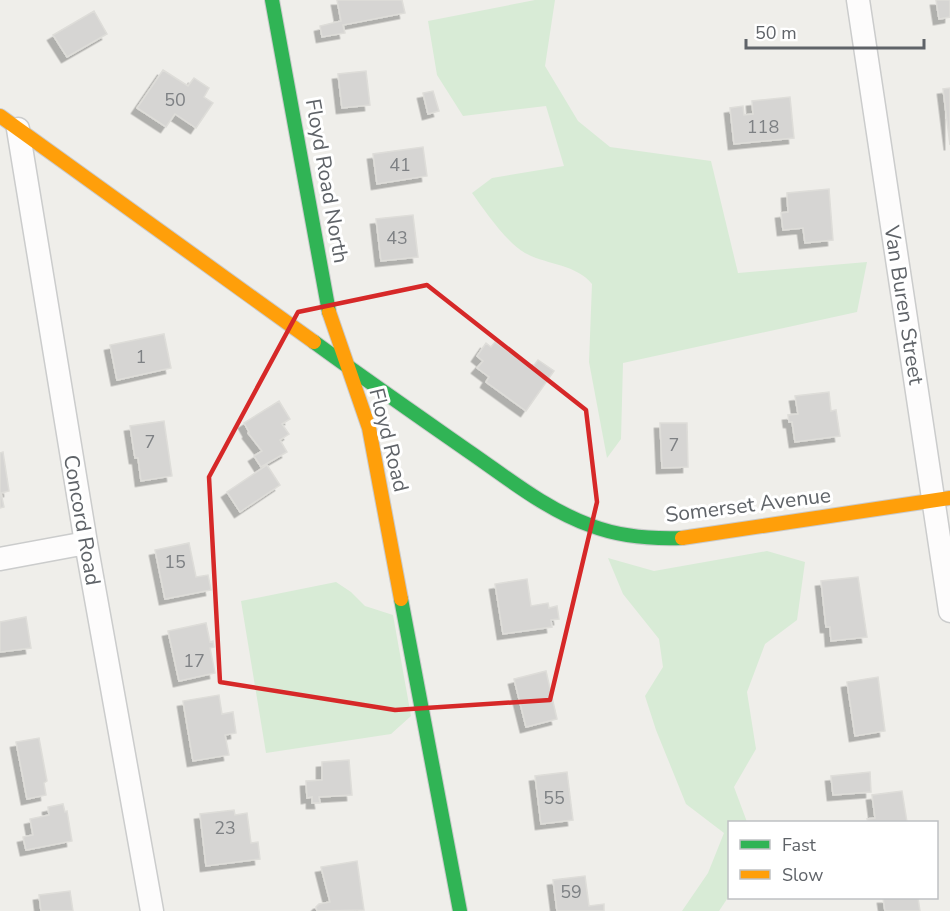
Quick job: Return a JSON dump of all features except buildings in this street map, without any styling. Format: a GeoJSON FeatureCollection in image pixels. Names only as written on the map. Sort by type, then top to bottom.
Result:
{"type":"FeatureCollection","features":[{"type":"Feature","properties":{"kind":"street","name":"Floyd Road North"},"geometry":{"type":"LineString","coordinates":[[272,0],[330,318],[348,367]]}},
{"type":"Feature","properties":{"kind":"street","name":"Van Buren Street"},"geometry":{"type":"LineString","coordinates":[[858,0],[942,499],[950,611]]}},
{"type":"Feature","properties":{"kind":"street","name":"Floyd Road"},"geometry":{"type":"LineString","coordinates":[[9,122],[348,367],[369,428],[460,911]]}},
{"type":"Feature","properties":{"kind":"street","name":"Concord Road"},"geometry":{"type":"LineString","coordinates":[[9,122],[152,911]]}},
{"type":"Feature","properties":{"kind":"street","name":"Somerset Avenue"},"geometry":{"type":"LineString","coordinates":[[348,367],[546,505],[583,523],[619,534],[677,538],[942,499]]}},
{"type":"Feature","properties":{"kind":"street"},"geometry":{"type":"LineString","coordinates":[[0,559],[86,543]]}},
{"type":"Feature","properties":{"kind":"highlighted area"},"geometry":{"type":"Polygon","coordinates":[[[427,285],[586,410],[597,502],[550,700],[395,710],[220,682],[209,477],[298,312],[427,285]]]}},
{"type":"Feature","properties":{"kind":"green space"},"geometry":{"type":"Polygon","coordinates":[[[535,0],[555,0],[545,66],[578,121],[610,147],[711,161],[738,273],[867,262],[857,312],[623,363],[621,439],[607,458],[589,362],[592,284],[578,272],[534,257],[518,248],[496,226],[472,193],[492,178],[564,166],[546,106],[463,116],[437,75],[428,21],[535,0]]]}},
{"type":"Feature","properties":{"kind":"green space"},"geometry":{"type":"Polygon","coordinates":[[[767,551],[805,562],[797,620],[765,644],[747,692],[756,749],[734,787],[747,821],[728,821],[728,898],[719,911],[682,911],[708,873],[724,833],[686,804],[645,696],[663,667],[659,639],[623,594],[608,558],[654,571],[767,551]]]}},
{"type":"Feature","properties":{"kind":"green space"},"geometry":{"type":"Polygon","coordinates":[[[336,582],[351,592],[365,606],[393,615],[411,716],[391,734],[266,753],[241,601],[336,582]]]}},
{"type":"Feature","properties":{"kind":"traffic: fast"},"geometry":{"type":"LineString","coordinates":[[272,0],[329,312]]}},
{"type":"Feature","properties":{"kind":"traffic: fast"},"geometry":{"type":"LineString","coordinates":[[314,342],[515,484],[560,512],[614,533],[648,538],[682,538]]}},
{"type":"Feature","properties":{"kind":"traffic: fast"},"geometry":{"type":"LineString","coordinates":[[401,599],[460,911]]}},
{"type":"Feature","properties":{"kind":"traffic: slow"},"geometry":{"type":"LineString","coordinates":[[0,116],[314,342]]}},
{"type":"Feature","properties":{"kind":"traffic: slow"},"geometry":{"type":"LineString","coordinates":[[329,312],[369,428],[401,599]]}},
{"type":"Feature","properties":{"kind":"traffic: slow"},"geometry":{"type":"LineString","coordinates":[[682,538],[950,498]]}}]}
